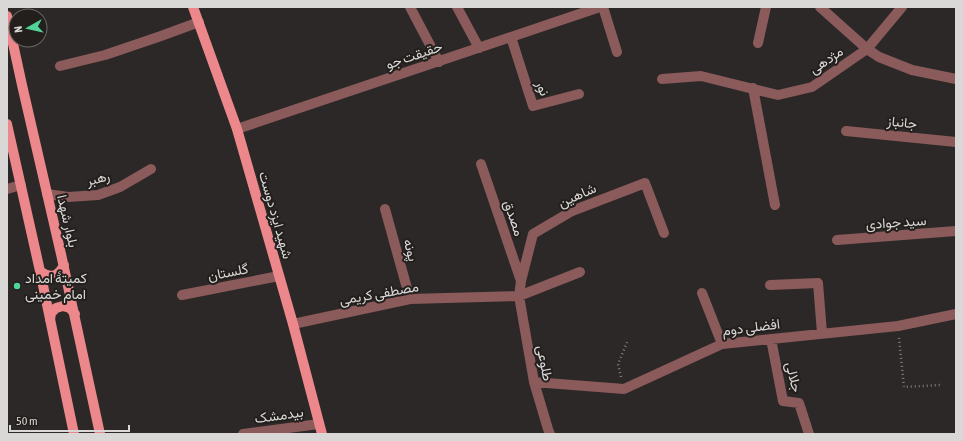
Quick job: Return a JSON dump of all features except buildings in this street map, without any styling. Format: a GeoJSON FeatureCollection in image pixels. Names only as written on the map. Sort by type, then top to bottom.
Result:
{"type":"FeatureCollection","features":[{"type":"Feature","properties":{"kind":"main road","name":"شهید ایزد دوست"},"geometry":{"type":"LineString","coordinates":[[193,7],[237,129],[293,324],[322,434]]}},
{"type":"Feature","properties":{"kind":"main road","name":"بلوار شهدا"},"geometry":{"type":"LineString","coordinates":[[7,16],[75,314],[100,434]]}},
{"type":"Feature","properties":{"kind":"main road"},"geometry":{"type":"LineString","coordinates":[[7,124],[40,271],[74,434]]}},
{"type":"Feature","properties":{"kind":"main road"},"geometry":{"type":"LineString","coordinates":[[40,271],[46,276],[54,276],[60,272],[64,265]]}},
{"type":"Feature","properties":{"kind":"main road"},"geometry":{"type":"LineString","coordinates":[[50,320],[51,313],[56,308],[63,306],[70,308],[75,314]]}},
{"type":"Feature","properties":{"kind":"street"},"geometry":{"type":"LineString","coordinates":[[410,7],[439,62]]}},
{"type":"Feature","properties":{"kind":"street"},"geometry":{"type":"LineString","coordinates":[[457,7],[479,48]]}},
{"type":"Feature","properties":{"kind":"street"},"geometry":{"type":"LineString","coordinates":[[602,7],[618,52]]}},
{"type":"Feature","properties":{"kind":"street","name":"حقیقت جو"},"geometry":{"type":"LineString","coordinates":[[237,129],[602,7]]}},
{"type":"Feature","properties":{"kind":"street"},"geometry":{"type":"LineString","coordinates":[[758,43],[766,7]]}},
{"type":"Feature","properties":{"kind":"street"},"geometry":{"type":"LineString","coordinates":[[820,7],[867,49],[879,57],[912,70],[956,79]]}},
{"type":"Feature","properties":{"kind":"street","name":"مژدهی"},"geometry":{"type":"LineString","coordinates":[[662,79],[701,76],[778,95],[812,87],[867,49],[902,7]]}},
{"type":"Feature","properties":{"kind":"street"},"geometry":{"type":"LineString","coordinates":[[60,66],[105,55],[199,22]]}},
{"type":"Feature","properties":{"kind":"street","name":"نور"},"geometry":{"type":"LineString","coordinates":[[511,37],[533,106],[579,94]]}},
{"type":"Feature","properties":{"kind":"street"},"geometry":{"type":"LineString","coordinates":[[753,88],[775,205]]}},
{"type":"Feature","properties":{"kind":"street","name":"جانباز"},"geometry":{"type":"LineString","coordinates":[[846,131],[956,142]]}},
{"type":"Feature","properties":{"kind":"street","name":"مصدق"},"geometry":{"type":"LineString","coordinates":[[481,164],[521,281]]}},
{"type":"Feature","properties":{"kind":"street","name":"رهبر"},"geometry":{"type":"LineString","coordinates":[[47,194],[68,197],[98,194],[120,187],[151,169]]}},
{"type":"Feature","properties":{"kind":"street","name":"شاهین"},"geometry":{"type":"LineString","coordinates":[[519,296],[521,281],[533,234],[572,211],[645,183],[664,233]]}},
{"type":"Feature","properties":{"kind":"street"},"geometry":{"type":"LineString","coordinates":[[7,188],[21,184]]}},
{"type":"Feature","properties":{"kind":"street","name":"پونه"},"geometry":{"type":"LineString","coordinates":[[385,209],[410,299]]}},
{"type":"Feature","properties":{"kind":"street","name":"سید جوادی"},"geometry":{"type":"LineString","coordinates":[[837,240],[956,231]]}},
{"type":"Feature","properties":{"kind":"street","name":"مصطفی کریمی"},"geometry":{"type":"LineString","coordinates":[[293,324],[410,299],[519,296],[580,272]]}},
{"type":"Feature","properties":{"kind":"street","name":"گلستان"},"geometry":{"type":"LineString","coordinates":[[182,295],[279,276]]}},
{"type":"Feature","properties":{"kind":"street"},"geometry":{"type":"LineString","coordinates":[[770,285],[818,283],[822,333]]}},
{"type":"Feature","properties":{"kind":"street"},"geometry":{"type":"LineString","coordinates":[[702,294],[722,344]]}},
{"type":"Feature","properties":{"kind":"street","name":"طلوعی"},"geometry":{"type":"LineString","coordinates":[[519,296],[534,382],[550,434]]}},
{"type":"Feature","properties":{"kind":"street","name":"افضلی دوم"},"geometry":{"type":"LineString","coordinates":[[534,382],[624,389],[722,344],[898,326],[956,314]]}},
{"type":"Feature","properties":{"kind":"street","name":"جلالی"},"geometry":{"type":"LineString","coordinates":[[771,338],[783,402],[799,404],[809,434]]}},
{"type":"Feature","properties":{"kind":"street","name":"بیدمشک"},"geometry":{"type":"LineString","coordinates":[[243,434],[319,424]]}},
{"type":"Feature","properties":{"kind":"path"},"geometry":{"type":"LineString","coordinates":[[898,326],[904,387],[940,385]]}},
{"type":"Feature","properties":{"kind":"path"},"geometry":{"type":"LineString","coordinates":[[624,389],[618,364],[628,340]]}},
{"type":"Feature","properties":{"kind":"place","name":"کمیتهٔ امداد امام خمینی"},"geometry":{"type":"Point","coordinates":[17,286]}}]}
